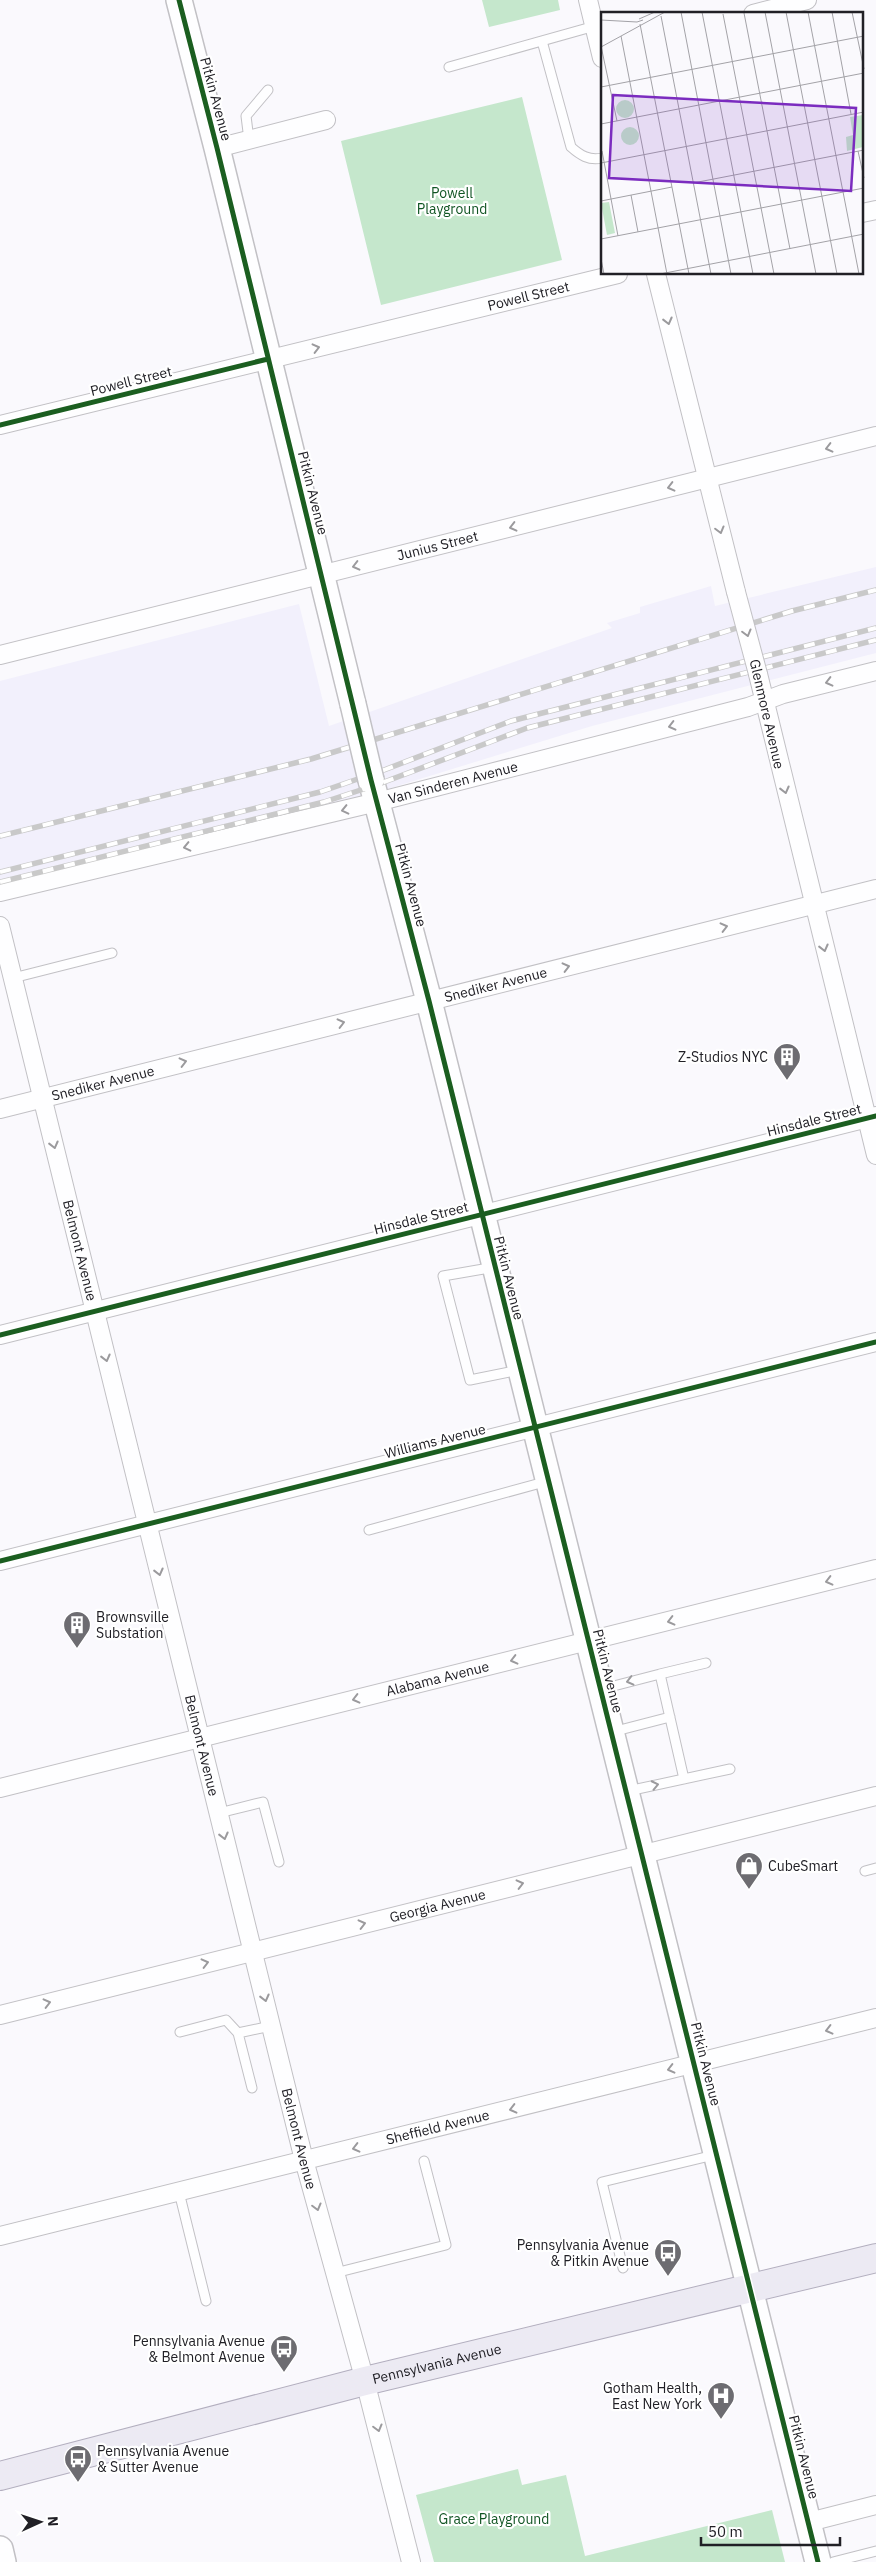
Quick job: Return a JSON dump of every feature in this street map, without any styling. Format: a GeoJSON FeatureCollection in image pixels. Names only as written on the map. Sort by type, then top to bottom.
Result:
{"type":"FeatureCollection","features":[{"type":"Feature","properties":{"kind":"main road","name":"Pennsylvania Avenue"},"geometry":{"type":"LineString","coordinates":[[0,2476],[365,2381],[876,2258]]}},
{"type":"Feature","properties":{"kind":"street","name":"Pitkin Avenue"},"geometry":{"type":"LineString","coordinates":[[179,0],[374,791],[429,1001],[818,2562]]}},
{"type":"Feature","properties":{"kind":"street"},"geometry":{"type":"LineString","coordinates":[[588,0],[601,50]]}},
{"type":"Feature","properties":{"kind":"street"},"geometry":{"type":"LineString","coordinates":[[760,12],[807,0]]}},
{"type":"Feature","properties":{"kind":"street"},"geometry":{"type":"LineString","coordinates":[[217,148],[326,120]]}},
{"type":"Feature","properties":{"kind":"street","name":"Powell Street"},"geometry":{"type":"LineString","coordinates":[[0,425],[614,275]]}},
{"type":"Feature","properties":{"kind":"street","name":"Glenmore Avenue"},"geometry":{"type":"LineString","coordinates":[[656,275],[758,674],[813,905],[871,1118],[876,1155]]}},
{"type":"Feature","properties":{"kind":"street","name":"Junius Street"},"geometry":{"type":"LineString","coordinates":[[0,655],[876,436]]}},
{"type":"Feature","properties":{"kind":"street","name":"Van Sinderen Avenue"},"geometry":{"type":"LineString","coordinates":[[0,892],[374,791],[763,701],[783,694],[876,671]]}},
{"type":"Feature","properties":{"kind":"street","name":"Snediker Avenue"},"geometry":{"type":"LineString","coordinates":[[0,1109],[876,889]]}},
{"type":"Feature","properties":{"kind":"street","name":"Belmont Avenue"},"geometry":{"type":"LineString","coordinates":[[0,926],[304,2160],[365,2381],[411,2562]]}},
{"type":"Feature","properties":{"kind":"street","name":"Hinsdale Street"},"geometry":{"type":"LineString","coordinates":[[0,1335],[871,1118]]}},
{"type":"Feature","properties":{"kind":"street","name":"Williams Avenue"},"geometry":{"type":"LineString","coordinates":[[0,1561],[876,1342]]}},
{"type":"Feature","properties":{"kind":"street","name":"Alabama Avenue"},"geometry":{"type":"LineString","coordinates":[[0,1788],[876,1569]]}},
{"type":"Feature","properties":{"kind":"street","name":"Georgia Avenue"},"geometry":{"type":"LineString","coordinates":[[0,2015],[876,1796]]}},
{"type":"Feature","properties":{"kind":"street","name":"Sheffield Avenue"},"geometry":{"type":"LineString","coordinates":[[0,2236],[876,2018]]}},
{"type":"Feature","properties":{"kind":"street"},"geometry":{"type":"LineString","coordinates":[[809,2522],[876,2505]]}},
{"type":"Feature","properties":{"kind":"street"},"geometry":{"type":"LineString","coordinates":[[0,2549],[3,2562]]}},
{"type":"Feature","properties":{"kind":"lane"},"geometry":{"type":"LineString","coordinates":[[449,67],[595,26]]}},
{"type":"Feature","properties":{"kind":"lane"},"geometry":{"type":"LineString","coordinates":[[542,41],[571,147],[582,156],[601,158]]}},
{"type":"Feature","properties":{"kind":"lane"},"geometry":{"type":"LineString","coordinates":[[249,140],[246,116],[268,90]]}},
{"type":"Feature","properties":{"kind":"lane"},"geometry":{"type":"LineString","coordinates":[[13,978],[112,953]]}},
{"type":"Feature","properties":{"kind":"lane"},"geometry":{"type":"LineString","coordinates":[[495,1267],[443,1276],[470,1380],[520,1370]]}},
{"type":"Feature","properties":{"kind":"lane"},"geometry":{"type":"LineString","coordinates":[[369,1530],[548,1481]]}},
{"type":"Feature","properties":{"kind":"lane"},"geometry":{"type":"LineString","coordinates":[[601,1689],[706,1663]]}},
{"type":"Feature","properties":{"kind":"lane"},"geometry":{"type":"LineString","coordinates":[[660,1674],[684,1779]]}},
{"type":"Feature","properties":{"kind":"lane"},"geometry":{"type":"LineString","coordinates":[[611,1732],[670,1717]]}},
{"type":"Feature","properties":{"kind":"lane"},"geometry":{"type":"LineString","coordinates":[[626,1792],[730,1769]]}},
{"type":"Feature","properties":{"kind":"lane"},"geometry":{"type":"LineString","coordinates":[[219,1813],[263,1802],[279,1862]]}},
{"type":"Feature","properties":{"kind":"lane"},"geometry":{"type":"LineString","coordinates":[[865,1871],[876,1868]]}},
{"type":"Feature","properties":{"kind":"lane"},"geometry":{"type":"LineString","coordinates":[[180,2032],[226,2020],[238,2033],[252,2088]]}},
{"type":"Feature","properties":{"kind":"lane"},"geometry":{"type":"LineString","coordinates":[[238,2033],[271,2026]]}},
{"type":"Feature","properties":{"kind":"lane"},"geometry":{"type":"LineString","coordinates":[[623,2268],[602,2182],[717,2154]]}},
{"type":"Feature","properties":{"kind":"lane"},"geometry":{"type":"LineString","coordinates":[[336,2273],[446,2245],[424,2160]]}},
{"type":"Feature","properties":{"kind":"lane"},"geometry":{"type":"LineString","coordinates":[[179,2192],[206,2301]]}},
{"type":"Feature","properties":{"kind":"lane"},"geometry":{"type":"LineString","coordinates":[[833,2562],[876,2551]]}},
{"type":"Feature","properties":{"kind":"shaded area"},"geometry":{"type":"Polygon","coordinates":[[[876,567],[876,653],[592,726],[342,803],[0,887],[0,681],[299,604],[329,726],[612,628],[607,623],[640,613],[640,607],[711,586],[715,606],[876,567]]]}},
{"type":"Feature","properties":{"kind":"green space"},"geometry":{"type":"Polygon","coordinates":[[[482,0],[558,0],[560,10],[489,27],[482,0]]]}},
{"type":"Feature","properties":{"kind":"green space","name":"Powell Playground"},"geometry":{"type":"Polygon","coordinates":[[[522,97],[562,260],[381,305],[341,141],[522,97]]]}},
{"type":"Feature","properties":{"kind":"green space","name":"Grace Playground"},"geometry":{"type":"Polygon","coordinates":[[[518,2469],[522,2485],[566,2475],[585,2556],[772,2510],[785,2562],[434,2562],[416,2495],[518,2469]]]}},
{"type":"Feature","properties":{"kind":"railway"},"geometry":{"type":"LineString","coordinates":[[0,836],[311,759],[792,611],[876,590]]}},
{"type":"Feature","properties":{"kind":"railway"},"geometry":{"type":"LineString","coordinates":[[0,872],[320,792],[384,770],[511,721],[876,628]]}},
{"type":"Feature","properties":{"kind":"railway"},"geometry":{"type":"LineString","coordinates":[[0,882],[324,802],[379,784],[527,728],[876,640]]}},
{"type":"Feature","properties":{"kind":"cycle path"},"geometry":{"type":"LineString","coordinates":[[179,0],[217,148],[371,780],[429,1001],[818,2562]]}},
{"type":"Feature","properties":{"kind":"cycle path"},"geometry":{"type":"LineString","coordinates":[[0,425],[268,359]]}},
{"type":"Feature","properties":{"kind":"cycle path"},"geometry":{"type":"LineString","coordinates":[[0,1335],[876,1116]]}},
{"type":"Feature","properties":{"kind":"cycle path"},"geometry":{"type":"LineString","coordinates":[[0,1561],[876,1342]]}},
{"type":"Feature","properties":{"kind":"place","name":"Z-Studios NYC"},"geometry":{"type":"Point","coordinates":[787,1081]}},
{"type":"Feature","properties":{"kind":"place","name":"Brownsville Substation"},"geometry":{"type":"Point","coordinates":[77,1649]}},
{"type":"Feature","properties":{"kind":"place","name":"CubeSmart"},"geometry":{"type":"Point","coordinates":[749,1890]}},
{"type":"Feature","properties":{"kind":"place","name":"Pennsylvania Avenue & Pitkin Avenue"},"geometry":{"type":"Point","coordinates":[668,2277]}},
{"type":"Feature","properties":{"kind":"place","name":"Pennsylvania Avenue & Belmont Avenue"},"geometry":{"type":"Point","coordinates":[284,2373]}},
{"type":"Feature","properties":{"kind":"place","name":"Gotham Health, East New York"},"geometry":{"type":"Point","coordinates":[721,2420]}},
{"type":"Feature","properties":{"kind":"place","name":"Pennsylvania Avenue & Sutter Avenue"},"geometry":{"type":"Point","coordinates":[78,2483]}}]}
